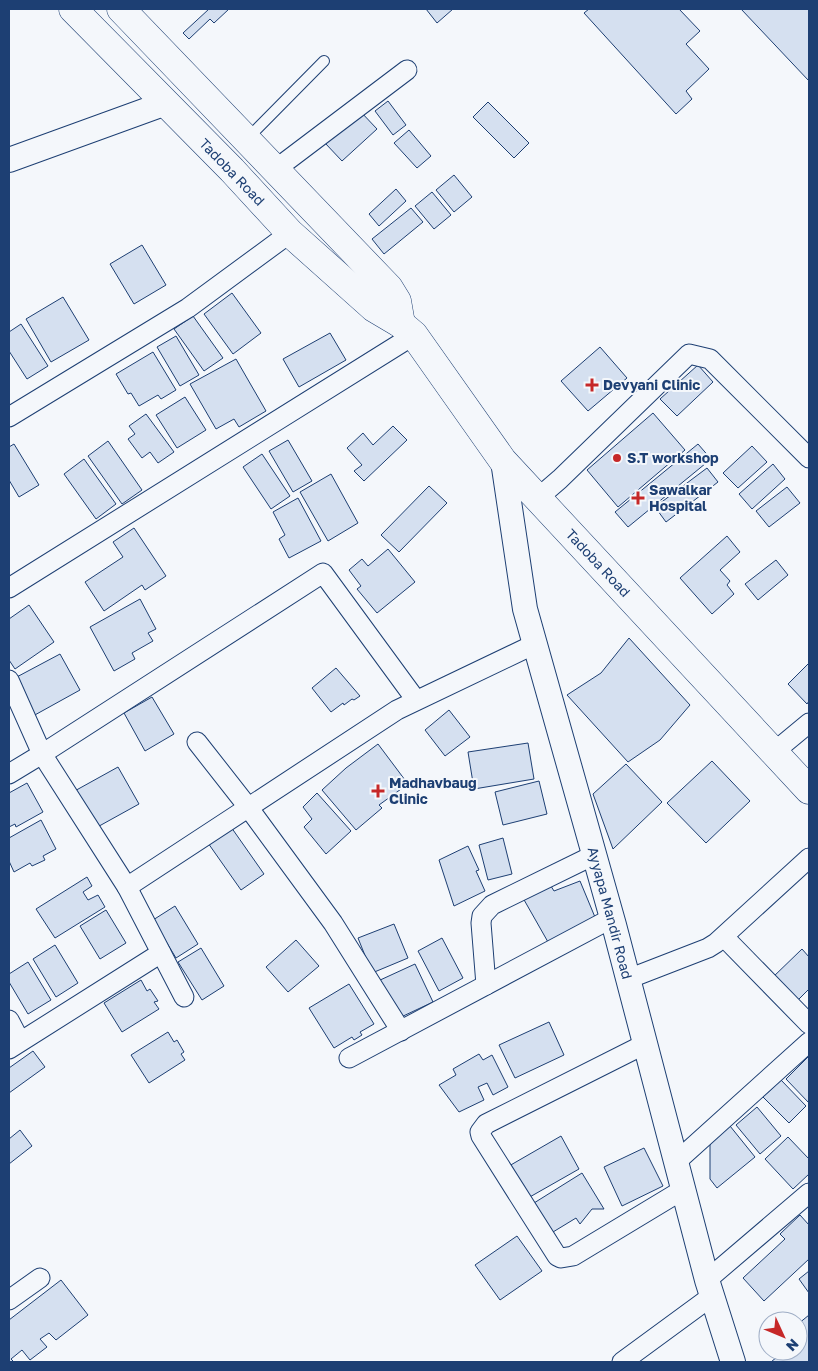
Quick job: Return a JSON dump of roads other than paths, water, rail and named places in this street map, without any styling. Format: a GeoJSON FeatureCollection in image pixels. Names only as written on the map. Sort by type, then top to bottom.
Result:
{"type":"FeatureCollection","features":[{"type":"Feature","properties":{"kind":"main road","name":"Tadoba Road"},"geometry":{"type":"LineString","coordinates":[[73,9],[290,232],[374,308],[407,330]]}},
{"type":"Feature","properties":{"kind":"main road","name":"Tadoba Road"},"geometry":{"type":"LineString","coordinates":[[121,9],[389,288],[397,302],[407,330],[503,461],[809,790]]}},
{"type":"Feature","properties":{"kind":"street"},"geometry":{"type":"LineString","coordinates":[[276,170],[407,70]]}},
{"type":"Feature","properties":{"kind":"street"},"geometry":{"type":"LineString","coordinates":[[9,160],[166,103]]}},
{"type":"Feature","properties":{"kind":"street"},"geometry":{"type":"LineString","coordinates":[[9,417],[188,308],[290,232]]}},
{"type":"Feature","properties":{"kind":"street"},"geometry":{"type":"LineString","coordinates":[[9,588],[407,330]]}},
{"type":"Feature","properties":{"kind":"street"},"geometry":{"type":"LineString","coordinates":[[538,498],[688,354],[710,359],[809,458]]}},
{"type":"Feature","properties":{"kind":"street","name":"Ayyapa Mandir Road"},"geometry":{"type":"LineString","coordinates":[[503,461],[525,609],[612,918],[710,1288],[733,1362]]}},
{"type":"Feature","properties":{"kind":"street"},"geometry":{"type":"LineString","coordinates":[[9,774],[323,573],[416,700]]}},
{"type":"Feature","properties":{"kind":"street"},"geometry":{"type":"LineString","coordinates":[[127,887],[397,710],[535,644]]}},
{"type":"Feature","properties":{"kind":"street"},"geometry":{"type":"LineString","coordinates":[[9,680],[42,754],[127,887],[184,997]]}},
{"type":"Feature","properties":{"kind":"street"},"geometry":{"type":"LineString","coordinates":[[774,752],[809,723]]}},
{"type":"Feature","properties":{"kind":"street"},"geometry":{"type":"LineString","coordinates":[[197,742],[334,923],[401,1031]]}},
{"type":"Feature","properties":{"kind":"street"},"geometry":{"type":"LineString","coordinates":[[486,985],[480,923],[486,910],[492,905],[594,855]]}},
{"type":"Feature","properties":{"kind":"street"},"geometry":{"type":"LineString","coordinates":[[628,979],[708,948],[724,937],[809,858]]}},
{"type":"Feature","properties":{"kind":"street"},"geometry":{"type":"LineString","coordinates":[[349,1058],[612,918]]}},
{"type":"Feature","properties":{"kind":"street"},"geometry":{"type":"LineString","coordinates":[[724,937],[809,1024]]}},
{"type":"Feature","properties":{"kind":"street"},"geometry":{"type":"LineString","coordinates":[[9,1020],[14,1045],[161,953]]}},
{"type":"Feature","properties":{"kind":"street"},"geometry":{"type":"LineString","coordinates":[[676,1162],[809,1042]]}},
{"type":"Feature","properties":{"kind":"street"},"geometry":{"type":"LineString","coordinates":[[645,1044],[486,1124],[480,1132],[481,1136],[557,1256],[562,1258],[572,1256],[684,1189]]}},
{"type":"Feature","properties":{"kind":"street"},"geometry":{"type":"LineString","coordinates":[[622,1362],[710,1288],[809,1193]]}},
{"type":"Feature","properties":{"kind":"street"},"geometry":{"type":"LineString","coordinates":[[9,1300],[40,1278]]}},
{"type":"Feature","properties":{"kind":"lane"},"geometry":{"type":"LineString","coordinates":[[246,140],[324,61]]}},
{"type":"Feature","properties":{"kind":"place","name":"Devyani Clinic"},"geometry":{"type":"Point","coordinates":[592,385]}},
{"type":"Feature","properties":{"kind":"place","name":"S.T workshop"},"geometry":{"type":"Point","coordinates":[617,458]}},
{"type":"Feature","properties":{"kind":"place","name":"Sawalkar Hospital"},"geometry":{"type":"Point","coordinates":[638,498]}},
{"type":"Feature","properties":{"kind":"place","name":"Madhavbaug Clinic"},"geometry":{"type":"Point","coordinates":[378,791]}}]}
